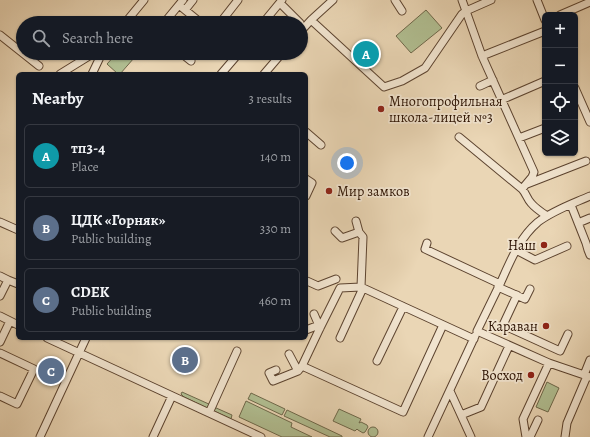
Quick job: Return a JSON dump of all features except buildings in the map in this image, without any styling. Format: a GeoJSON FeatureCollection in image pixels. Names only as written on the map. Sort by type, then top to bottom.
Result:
{"type":"FeatureCollection","features":[{"type":"Feature","properties":{"kind":"street"},"geometry":{"type":"LineString","coordinates":[[131,16],[144,0]]}},
{"type":"Feature","properties":{"kind":"street"},"geometry":{"type":"LineString","coordinates":[[171,16],[182,5],[193,0]]}},
{"type":"Feature","properties":{"kind":"street"},"geometry":{"type":"LineString","coordinates":[[225,16],[238,0]]}},
{"type":"Feature","properties":{"kind":"street"},"geometry":{"type":"LineString","coordinates":[[308,22],[332,0]]}},
{"type":"Feature","properties":{"kind":"street"},"geometry":{"type":"LineString","coordinates":[[395,0],[402,11]]}},
{"type":"Feature","properties":{"kind":"street"},"geometry":{"type":"LineString","coordinates":[[311,20],[384,87],[402,80],[425,68],[462,14],[491,0]]}},
{"type":"Feature","properties":{"kind":"street"},"geometry":{"type":"LineString","coordinates":[[537,0],[542,12]]}},
{"type":"Feature","properties":{"kind":"street"},"geometry":{"type":"LineString","coordinates":[[463,1],[482,56],[534,172],[524,187]]}},
{"type":"Feature","properties":{"kind":"street"},"geometry":{"type":"LineString","coordinates":[[269,16],[281,2],[293,16]]}},
{"type":"Feature","properties":{"kind":"street"},"geometry":{"type":"LineString","coordinates":[[567,12],[590,2]]}},
{"type":"Feature","properties":{"kind":"street"},"geometry":{"type":"LineString","coordinates":[[182,5],[194,16]]}},
{"type":"Feature","properties":{"kind":"street"},"geometry":{"type":"LineString","coordinates":[[482,56],[542,32]]}},
{"type":"Feature","properties":{"kind":"street"},"geometry":{"type":"LineString","coordinates":[[0,35],[16,48]]}},
{"type":"Feature","properties":{"kind":"street"},"geometry":{"type":"LineString","coordinates":[[31,60],[38,66]]}},
{"type":"Feature","properties":{"kind":"street"},"geometry":{"type":"LineString","coordinates":[[63,72],[83,60]]}},
{"type":"Feature","properties":{"kind":"street"},"geometry":{"type":"LineString","coordinates":[[93,72],[99,60]]}},
{"type":"Feature","properties":{"kind":"street"},"geometry":{"type":"LineString","coordinates":[[223,72],[232,60]]}},
{"type":"Feature","properties":{"kind":"street"},"geometry":{"type":"LineString","coordinates":[[266,72],[276,60]]}},
{"type":"Feature","properties":{"kind":"street"},"geometry":{"type":"LineString","coordinates":[[271,72],[276,60]]}},
{"type":"Feature","properties":{"kind":"street"},"geometry":{"type":"LineString","coordinates":[[480,86],[493,80]]}},
{"type":"Feature","properties":{"kind":"street"},"geometry":{"type":"LineString","coordinates":[[501,100],[542,82]]}},
{"type":"Feature","properties":{"kind":"street"},"geometry":{"type":"LineString","coordinates":[[578,95],[590,122]]}},
{"type":"Feature","properties":{"kind":"street"},"geometry":{"type":"LineString","coordinates":[[519,138],[542,129]]}},
{"type":"Feature","properties":{"kind":"street"},"geometry":{"type":"LineString","coordinates":[[308,134],[321,145]]}},
{"type":"Feature","properties":{"kind":"street"},"geometry":{"type":"LineString","coordinates":[[458,137],[524,187],[530,202],[547,216]]}},
{"type":"Feature","properties":{"kind":"street"},"geometry":{"type":"LineString","coordinates":[[524,187],[586,161]]}},
{"type":"Feature","properties":{"kind":"street"},"geometry":{"type":"LineString","coordinates":[[308,180],[312,183],[308,192]]}},
{"type":"Feature","properties":{"kind":"street"},"geometry":{"type":"LineString","coordinates":[[428,437],[520,242],[537,223],[547,216],[590,196]]}},
{"type":"Feature","properties":{"kind":"street"},"geometry":{"type":"LineString","coordinates":[[571,205],[590,255]]}},
{"type":"Feature","properties":{"kind":"street"},"geometry":{"type":"LineString","coordinates":[[578,223],[590,218]]}},
{"type":"Feature","properties":{"kind":"street"},"geometry":{"type":"LineString","coordinates":[[340,338],[362,288],[363,236],[359,232],[356,221]]}},
{"type":"Feature","properties":{"kind":"street"},"geometry":{"type":"LineString","coordinates":[[0,222],[16,229]]}},
{"type":"Feature","properties":{"kind":"street"},"geometry":{"type":"LineString","coordinates":[[335,231],[342,238],[359,232]]}},
{"type":"Feature","properties":{"kind":"street"},"geometry":{"type":"LineString","coordinates":[[428,243],[425,249],[525,299],[530,289]]}},
{"type":"Feature","properties":{"kind":"street"},"geometry":{"type":"LineString","coordinates":[[516,250],[535,260],[567,246]]}},
{"type":"Feature","properties":{"kind":"street"},"geometry":{"type":"LineString","coordinates":[[0,276],[16,283]]}},
{"type":"Feature","properties":{"kind":"street"},"geometry":{"type":"LineString","coordinates":[[276,370],[269,373],[273,381],[300,369],[319,326],[340,288],[336,277],[318,286],[308,281]]}},
{"type":"Feature","properties":{"kind":"street"},"geometry":{"type":"LineString","coordinates":[[0,296],[8,280]]}},
{"type":"Feature","properties":{"kind":"street"},"geometry":{"type":"LineString","coordinates":[[340,288],[362,288],[474,339]]}},
{"type":"Feature","properties":{"kind":"street"},"geometry":{"type":"LineString","coordinates":[[517,295],[503,324],[560,351],[568,334]]}},
{"type":"Feature","properties":{"kind":"street"},"geometry":{"type":"LineString","coordinates":[[377,361],[403,307]]}},
{"type":"Feature","properties":{"kind":"street"},"geometry":{"type":"LineString","coordinates":[[314,314],[319,326]]}},
{"type":"Feature","properties":{"kind":"street"},"geometry":{"type":"LineString","coordinates":[[0,316],[16,324]]}},
{"type":"Feature","properties":{"kind":"street"},"geometry":{"type":"LineString","coordinates":[[0,342],[10,321]]}},
{"type":"Feature","properties":{"kind":"street"},"geometry":{"type":"LineString","coordinates":[[290,354],[300,369],[403,412],[443,325]]}},
{"type":"Feature","properties":{"kind":"street"},"geometry":{"type":"LineString","coordinates":[[308,329],[319,326]]}},
{"type":"Feature","properties":{"kind":"street"},"geometry":{"type":"LineString","coordinates":[[477,331],[548,363],[587,376]]}},
{"type":"Feature","properties":{"kind":"street"},"geometry":{"type":"LineString","coordinates":[[51,340],[261,437]]}},
{"type":"Feature","properties":{"kind":"street"},"geometry":{"type":"LineString","coordinates":[[40,437],[85,340]]}},
{"type":"Feature","properties":{"kind":"street"},"geometry":{"type":"LineString","coordinates":[[461,415],[481,407],[509,346]]}},
{"type":"Feature","properties":{"kind":"street"},"geometry":{"type":"LineString","coordinates":[[209,413],[237,351]]}},
{"type":"Feature","properties":{"kind":"street"},"geometry":{"type":"LineString","coordinates":[[0,353],[34,369],[17,404],[0,396]]}},
{"type":"Feature","properties":{"kind":"street"},"geometry":{"type":"LineString","coordinates":[[565,437],[567,423],[587,376],[590,360]]}},
{"type":"Feature","properties":{"kind":"street"},"geometry":{"type":"LineString","coordinates":[[526,437],[522,419],[548,363]]}},
{"type":"Feature","properties":{"kind":"street"},"geometry":{"type":"LineString","coordinates":[[450,391],[470,437]]}},
{"type":"Feature","properties":{"kind":"street"},"geometry":{"type":"LineString","coordinates":[[153,437],[172,396]]}},
{"type":"Feature","properties":{"kind":"street"},"geometry":{"type":"LineString","coordinates":[[530,437],[538,420]]}},
{"type":"Feature","properties":{"kind":"green space"},"geometry":{"type":"Polygon","coordinates":[[[426,10],[442,28],[411,53],[396,36],[426,10]]]}},
{"type":"Feature","properties":{"kind":"green space"},"geometry":{"type":"Polygon","coordinates":[[[111,60],[132,60],[122,72],[116,72],[107,64],[111,60]]]}},
{"type":"Feature","properties":{"kind":"green space"},"geometry":{"type":"Polygon","coordinates":[[[547,382],[559,388],[548,412],[536,407],[547,382]]]}},
{"type":"Feature","properties":{"kind":"green space"},"geometry":{"type":"Polygon","coordinates":[[[182,392],[211,405],[207,408],[184,397],[181,394],[182,392]]]}},
{"type":"Feature","properties":{"kind":"green space"},"geometry":{"type":"Polygon","coordinates":[[[251,393],[285,409],[282,415],[248,399],[251,393]]]}},
{"type":"Feature","properties":{"kind":"green space"},"geometry":{"type":"Polygon","coordinates":[[[246,401],[292,423],[291,427],[312,437],[282,437],[239,417],[246,401]]]}},
{"type":"Feature","properties":{"kind":"green space"},"geometry":{"type":"Polygon","coordinates":[[[214,407],[232,415],[231,419],[214,411],[214,407]]]}},
{"type":"Feature","properties":{"kind":"green space"},"geometry":{"type":"Polygon","coordinates":[[[339,409],[361,419],[359,423],[361,422],[368,427],[365,432],[363,433],[357,429],[355,431],[333,421],[339,409]]]}},
{"type":"Feature","properties":{"kind":"green space"},"geometry":{"type":"Polygon","coordinates":[[[287,410],[342,437],[330,437],[284,416],[287,410]]]}},
{"type":"Feature","properties":{"kind":"green space"},"geometry":{"type":"Polygon","coordinates":[[[373,427],[378,432],[373,437],[368,432],[373,427]]]}},
{"type":"Feature","properties":{"kind":"place","name":"тп3-4"},"geometry":{"type":"Point","coordinates":[366,54]}},
{"type":"Feature","properties":{"kind":"place","name":"Многопрофильная школа-лицей №3"},"geometry":{"type":"Point","coordinates":[381,109]}},
{"type":"Feature","properties":{"kind":"place","name":"Мир замков"},"geometry":{"type":"Point","coordinates":[329,191]}},
{"type":"Feature","properties":{"kind":"place","name":"Наш"},"geometry":{"type":"Point","coordinates":[544,245]}},
{"type":"Feature","properties":{"kind":"place","name":"Караван"},"geometry":{"type":"Point","coordinates":[546,326]}},
{"type":"Feature","properties":{"kind":"place","name":"ЦДК «Горняк»"},"geometry":{"type":"Point","coordinates":[185,360]}},
{"type":"Feature","properties":{"kind":"place","name":"CDEK"},"geometry":{"type":"Point","coordinates":[51,371]}},
{"type":"Feature","properties":{"kind":"place","name":"Восход"},"geometry":{"type":"Point","coordinates":[531,375]}}]}
